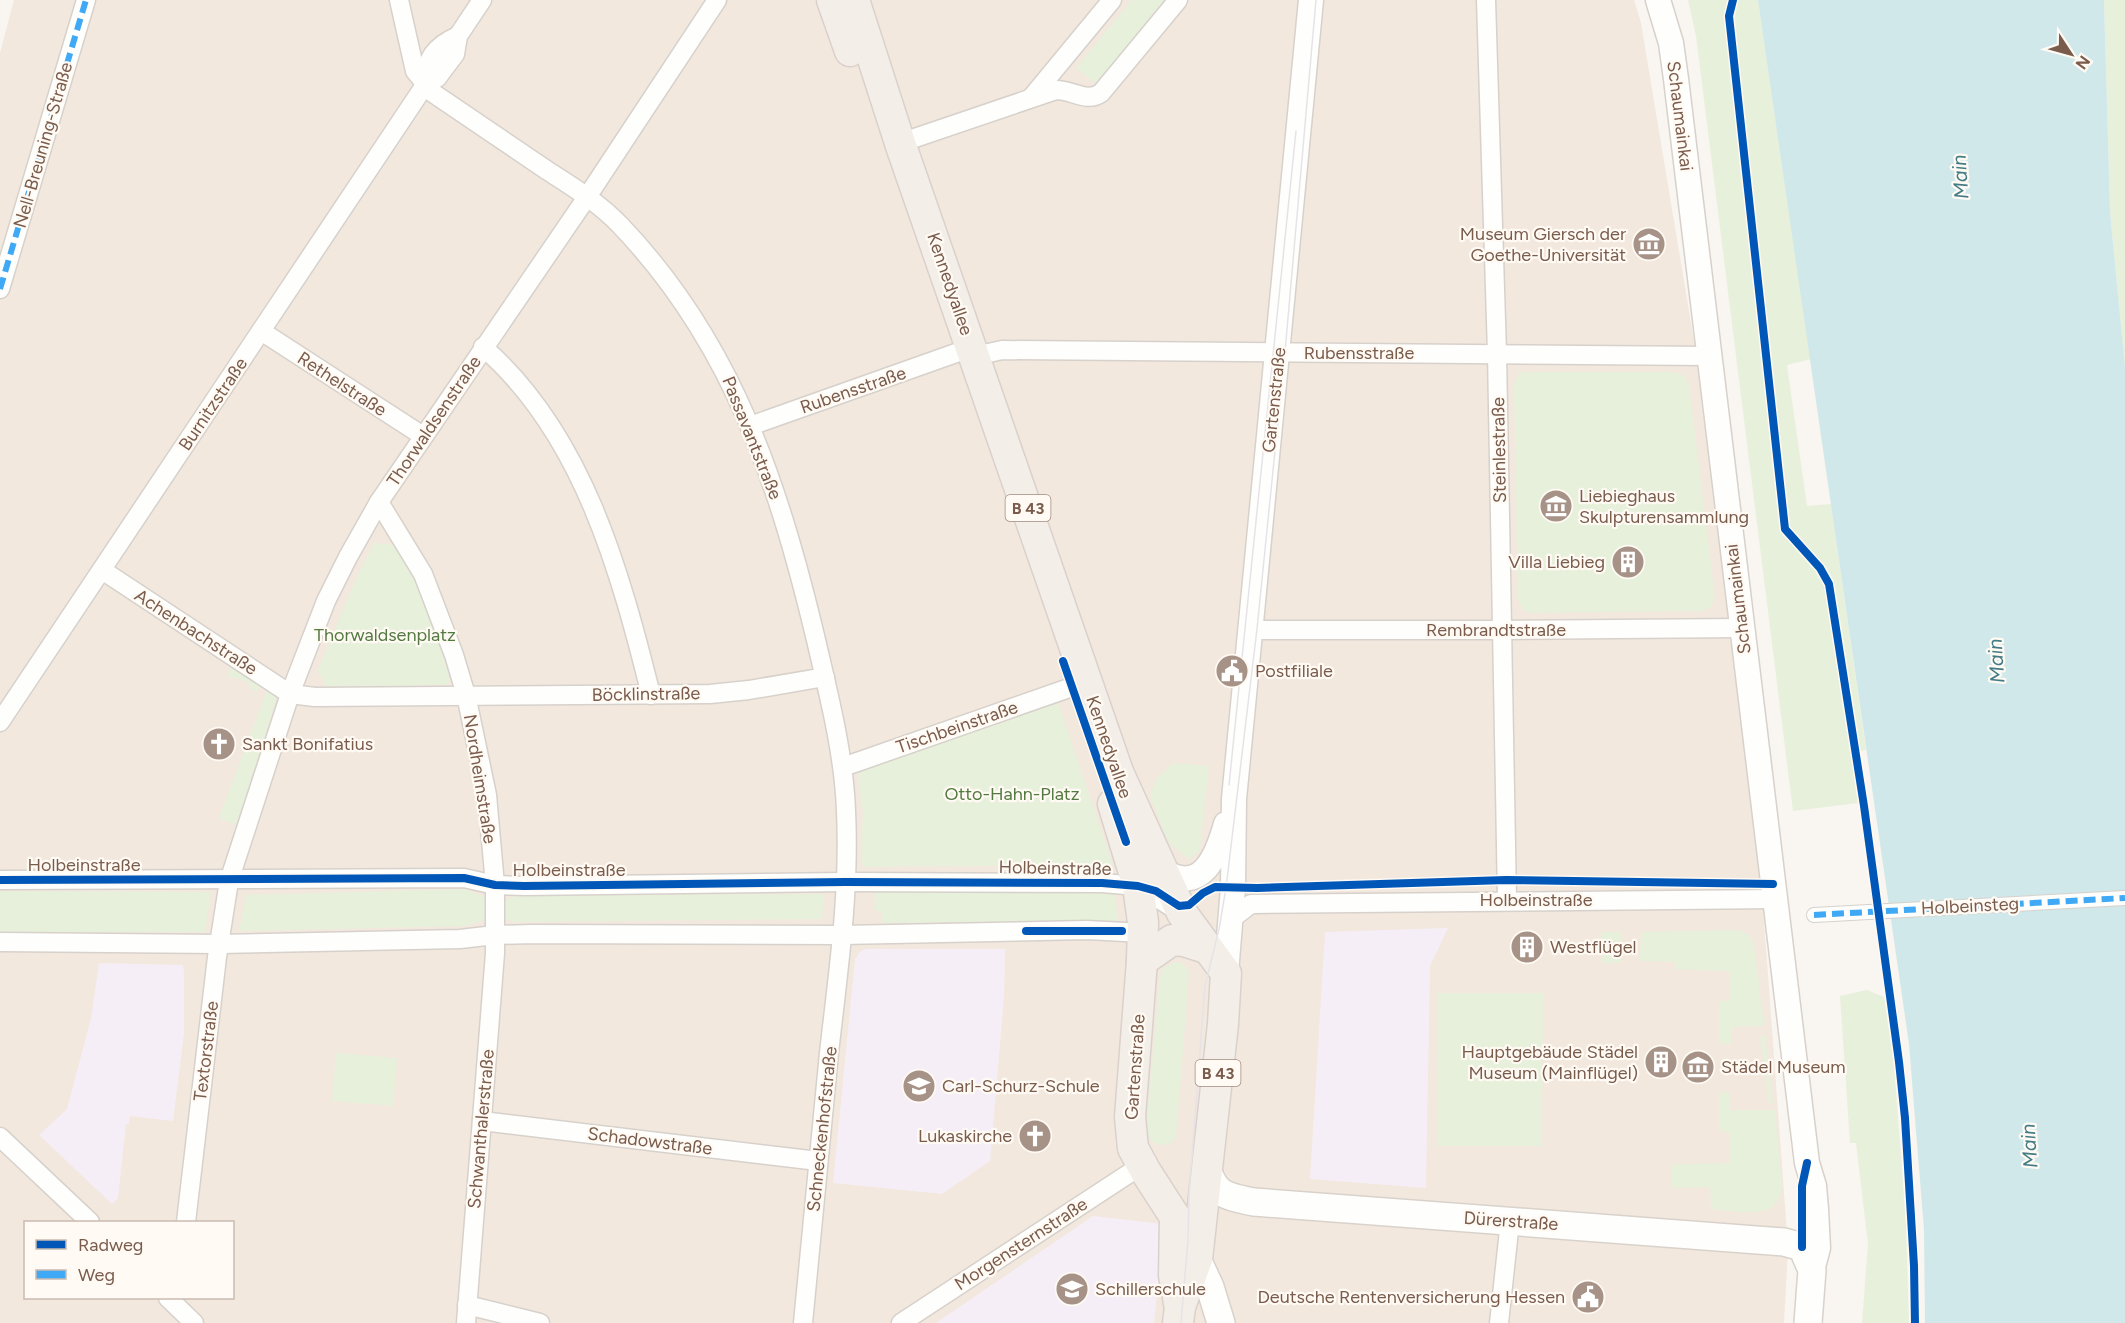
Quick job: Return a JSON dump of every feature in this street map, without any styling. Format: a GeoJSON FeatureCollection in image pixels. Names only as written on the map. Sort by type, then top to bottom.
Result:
{"type":"FeatureCollection","features":[{"type":"Feature","properties":{"kind":"main road","name":"Kennedyallee"},"geometry":{"type":"LineString","coordinates":[[832,0],[966,355],[1118,772],[1163,871]]}},
{"type":"Feature","properties":{"kind":"main road","name":"Kennedyallee"},"geometry":{"type":"LineString","coordinates":[[854,0],[1072,687],[1126,842]]}},
{"type":"Feature","properties":{"kind":"main road","name":"Gartenstraße"},"geometry":{"type":"LineString","coordinates":[[1126,842],[1138,886],[1143,947],[1130,1117],[1133,1148],[1175,1217],[1174,1275],[1179,1315]]}},
{"type":"Feature","properties":{"kind":"main road","name":"B 43"},"geometry":{"type":"LineString","coordinates":[[1163,871],[1182,913],[1215,959]]}},
{"type":"Feature","properties":{"kind":"main road"},"geometry":{"type":"LineString","coordinates":[[1143,947],[1172,940],[1184,941],[1215,959]]}},
{"type":"Feature","properties":{"kind":"main road","name":"Gartenstraße"},"geometry":{"type":"LineString","coordinates":[[1179,1315],[1197,1259],[1224,1016],[1215,959]]}},
{"type":"Feature","properties":{"kind":"main road"},"geometry":{"type":"LineString","coordinates":[[1142,1165],[1182,1196],[1189,1195],[1200,1185],[1208,1172]]}},
{"type":"Feature","properties":{"kind":"main road","name":"Dürerstraße"},"geometry":{"type":"LineString","coordinates":[[1208,1172],[1215,1188],[1221,1192],[1230,1197],[1254,1202],[1784,1242],[1807,1259]]}},
{"type":"Feature","properties":{"kind":"main road"},"geometry":{"type":"LineString","coordinates":[[1175,1217],[1210,1287],[1221,1323]]}},
{"type":"Feature","properties":{"kind":"main road","name":"Schaumainkai"},"geometry":{"type":"LineString","coordinates":[[1807,1259],[1808,1323]]}},
{"type":"Feature","properties":{"kind":"street","name":"Nell-Breuning-Straße"},"geometry":{"type":"LineString","coordinates":[[0,289],[86,0]]}},
{"type":"Feature","properties":{"kind":"street"},"geometry":{"type":"LineString","coordinates":[[399,0],[415,71],[425,85]]}},
{"type":"Feature","properties":{"kind":"street","name":"Burnitzstraße"},"geometry":{"type":"LineString","coordinates":[[0,722],[425,85],[438,78],[455,54],[458,36],[482,0]]}},
{"type":"Feature","properties":{"kind":"street","name":"Thorwaldsenstraße"},"geometry":{"type":"LineString","coordinates":[[229,880],[290,694],[337,579],[380,502],[423,436],[717,0]]}},
{"type":"Feature","properties":{"kind":"street"},"geometry":{"type":"LineString","coordinates":[[1030,99],[1112,0]]}},
{"type":"Feature","properties":{"kind":"street"},"geometry":{"type":"LineString","coordinates":[[900,143],[1056,90],[1091,98],[1101,93],[1178,0]]}},
{"type":"Feature","properties":{"kind":"street","name":"Gartenstraße"},"geometry":{"type":"LineString","coordinates":[[1215,959],[1230,920],[1233,888],[1234,799],[1279,352],[1311,0]]}},
{"type":"Feature","properties":{"kind":"street","name":"Steinlestraße"},"geometry":{"type":"LineString","coordinates":[[1486,0],[1497,353],[1507,900]]}},
{"type":"Feature","properties":{"kind":"street","name":"Schaumainkai"},"geometry":{"type":"LineString","coordinates":[[1658,0],[1672,55],[1807,1163],[1814,1186],[1818,1248],[1807,1259]]}},
{"type":"Feature","properties":{"kind":"street","name":"Passavantstraße"},"geometry":{"type":"LineString","coordinates":[[425,85],[433,93],[586,197],[620,224],[646,254],[684,305],[725,371],[750,426],[789,539],[825,677],[843,767],[846,809],[845,882]]}},
{"type":"Feature","properties":{"kind":"street","name":"Rethelstraße"},"geometry":{"type":"LineString","coordinates":[[261,331],[423,436]]}},
{"type":"Feature","properties":{"kind":"street"},"geometry":{"type":"LineString","coordinates":[[483,347],[511,372],[535,402],[549,422],[575,470],[599,523],[618,576],[651,695]]}},
{"type":"Feature","properties":{"kind":"street","name":"Rubensstraße"},"geometry":{"type":"LineString","coordinates":[[750,426],[966,355],[1002,350],[1708,356]]}},
{"type":"Feature","properties":{"kind":"street"},"geometry":{"type":"LineString","coordinates":[[290,694],[315,697],[466,695],[454,655],[423,574],[380,502]]}},
{"type":"Feature","properties":{"kind":"street","name":"Achenbachstraße"},"geometry":{"type":"LineString","coordinates":[[102,570],[290,694]]}},
{"type":"Feature","properties":{"kind":"street","name":"Rembrandtstraße"},"geometry":{"type":"LineString","coordinates":[[1250,630],[1742,628]]}},
{"type":"Feature","properties":{"kind":"street","name":"Böcklinstraße"},"geometry":{"type":"LineString","coordinates":[[466,695],[710,694],[825,677]]}},
{"type":"Feature","properties":{"kind":"street","name":"Tischbeinstraße"},"geometry":{"type":"LineString","coordinates":[[843,767],[1072,687]]}},
{"type":"Feature","properties":{"kind":"street","name":"Nordheimstraße"},"geometry":{"type":"LineString","coordinates":[[466,695],[487,795],[495,885],[495,934]]}},
{"type":"Feature","properties":{"kind":"street","name":"Gartenstraße"},"geometry":{"type":"LineString","coordinates":[[1163,871],[1179,879],[1195,876],[1211,864],[1220,844],[1234,799]]}},
{"type":"Feature","properties":{"kind":"street","name":"Holbeinstraße"},"geometry":{"type":"LineString","coordinates":[[0,880],[464,878],[495,885],[524,886],[845,882],[1102,883],[1138,886]]}},
{"type":"Feature","properties":{"kind":"street","name":"Textorstraße"},"geometry":{"type":"LineString","coordinates":[[186,1221],[219,944],[229,880]]}},
{"type":"Feature","properties":{"kind":"street"},"geometry":{"type":"LineString","coordinates":[[842,935],[845,882]]}},
{"type":"Feature","properties":{"kind":"street"},"geometry":{"type":"LineString","coordinates":[[1138,886],[1182,913]]}},
{"type":"Feature","properties":{"kind":"street","name":"Holbeinsteg"},"geometry":{"type":"LineString","coordinates":[[1814,915],[2125,898]]}},
{"type":"Feature","properties":{"kind":"street","name":"Holbeinstraße"},"geometry":{"type":"LineString","coordinates":[[1230,920],[1251,904],[1775,899]]}},
{"type":"Feature","properties":{"kind":"street"},"geometry":{"type":"LineString","coordinates":[[0,942],[219,944],[460,939],[495,934],[842,935],[1087,930],[1143,947]]}},
{"type":"Feature","properties":{"kind":"street","name":"Schwanthalerstraße"},"geometry":{"type":"LineString","coordinates":[[466,1314],[495,934]]}},
{"type":"Feature","properties":{"kind":"street","name":"Schneckenhofstraße"},"geometry":{"type":"LineString","coordinates":[[802,1323],[842,935]]}},
{"type":"Feature","properties":{"kind":"street","name":"Schadowstraße"},"geometry":{"type":"LineString","coordinates":[[482,1121],[818,1161]]}},
{"type":"Feature","properties":{"kind":"street"},"geometry":{"type":"LineString","coordinates":[[0,1137],[89,1221]]}},
{"type":"Feature","properties":{"kind":"street","name":"Morgensternstraße"},"geometry":{"type":"LineString","coordinates":[[901,1323],[1142,1165]]}},
{"type":"Feature","properties":{"kind":"street"},"geometry":{"type":"LineString","coordinates":[[1499,1323],[1510,1221]]}},
{"type":"Feature","properties":{"kind":"street"},"geometry":{"type":"LineString","coordinates":[[174,1306],[194,1323]]}},
{"type":"Feature","properties":{"kind":"street"},"geometry":{"type":"LineString","coordinates":[[466,1314],[540,1323]]}},
{"type":"Feature","properties":{"kind":"shaded area"},"geometry":{"type":"Polygon","coordinates":[[[14,0],[1634,0],[1641,23],[1696,353],[1732,627],[1762,894],[1788,1247],[1784,1323],[0,1323],[0,53],[14,0]]]}},
{"type":"Feature","properties":{"kind":"shaded area"},"geometry":{"type":"Polygon","coordinates":[[[1448,928],[1430,966],[1426,1188],[1310,1179],[1325,932],[1448,928]]]}},
{"type":"Feature","properties":{"kind":"shaded area","name":"Carl-Schurz-Schule"},"geometry":{"type":"Polygon","coordinates":[[[865,949],[1005,949],[1004,998],[990,1161],[942,1194],[833,1183],[855,959],[865,949]]]}},
{"type":"Feature","properties":{"kind":"shaded area"},"geometry":{"type":"Polygon","coordinates":[[[99,963],[183,965],[184,973],[184,1033],[173,1121],[130,1116],[129,1124],[126,1124],[118,1198],[112,1204],[39,1135],[67,1109],[91,1018],[99,963]]]}},
{"type":"Feature","properties":{"kind":"shaded area","name":"Schillerschule"},"geometry":{"type":"Polygon","coordinates":[[[1093,1216],[1164,1224],[1154,1323],[936,1323],[1093,1216]]]}},
{"type":"Feature","properties":{"kind":"green space"},"geometry":{"type":"Polygon","coordinates":[[[1132,0],[1164,0],[1096,84],[1076,68],[1132,0]]]}},
{"type":"Feature","properties":{"kind":"green space"},"geometry":{"type":"Polygon","coordinates":[[[1688,0],[1758,0],[1811,359],[1787,365],[1807,506],[1831,504],[1866,750],[1851,753],[1858,803],[1793,811],[1696,36],[1688,0]]]}},
{"type":"Feature","properties":{"kind":"green space"},"geometry":{"type":"Polygon","coordinates":[[[2104,0],[2125,0],[2125,372],[2110,212],[2104,0]]]}},
{"type":"Feature","properties":{"kind":"green space"},"geometry":{"type":"Polygon","coordinates":[[[1522,372],[1669,372],[1679,373],[1686,378],[1689,384],[1715,598],[1710,608],[1702,611],[1531,613],[1523,610],[1518,600],[1514,385],[1518,375],[1522,372]]]}},
{"type":"Feature","properties":{"kind":"green space","name":"Thorwaldsenplatz"},"geometry":{"type":"Polygon","coordinates":[[[374,543],[397,545],[406,561],[440,645],[450,681],[447,685],[326,686],[318,670],[355,581],[374,543]]]}},
{"type":"Feature","properties":{"kind":"green space"},"geometry":{"type":"Polygon","coordinates":[[[232,666],[260,683],[257,692],[252,690],[247,681],[226,676],[232,666]]]}},
{"type":"Feature","properties":{"kind":"green space"},"geometry":{"type":"Polygon","coordinates":[[[267,690],[278,695],[236,825],[219,818],[267,690]]]}},
{"type":"Feature","properties":{"kind":"green space","name":"Otto-Hahn-Platz"},"geometry":{"type":"Polygon","coordinates":[[[1058,703],[1113,865],[864,867],[861,861],[863,812],[858,775],[860,772],[1058,703]]]}},
{"type":"Feature","properties":{"kind":"green space"},"geometry":{"type":"Polygon","coordinates":[[[1173,763],[1209,766],[1200,850],[1189,859],[1173,847],[1167,839],[1150,796],[1156,779],[1173,763]]]}},
{"type":"Feature","properties":{"kind":"green space"},"geometry":{"type":"Polygon","coordinates":[[[465,889],[483,896],[488,903],[484,920],[465,926],[239,931],[246,895],[465,889]]]}},
{"type":"Feature","properties":{"kind":"green space"},"geometry":{"type":"Polygon","coordinates":[[[1070,890],[1114,892],[1118,921],[881,923],[881,911],[874,910],[875,892],[1070,890]]]}},
{"type":"Feature","properties":{"kind":"green space"},"geometry":{"type":"Polygon","coordinates":[[[0,891],[211,892],[205,932],[0,932],[0,891]]]}},
{"type":"Feature","properties":{"kind":"green space"},"geometry":{"type":"Polygon","coordinates":[[[824,894],[822,919],[516,922],[505,919],[502,910],[506,901],[517,895],[824,894]]]}},
{"type":"Feature","properties":{"kind":"green space"},"geometry":{"type":"Polygon","coordinates":[[[1738,930],[1748,934],[1754,943],[1764,1026],[1732,1027],[1732,1044],[1719,1044],[1719,1001],[1729,1001],[1729,971],[1675,969],[1675,962],[1640,961],[1641,932],[1738,930]]]}},
{"type":"Feature","properties":{"kind":"green space"},"geometry":{"type":"Polygon","coordinates":[[[1602,932],[1621,932],[1621,963],[1602,963],[1602,932]]]}},
{"type":"Feature","properties":{"kind":"green space"},"geometry":{"type":"Polygon","coordinates":[[[1176,962],[1185,966],[1189,975],[1176,1137],[1170,1144],[1161,1145],[1149,1140],[1146,1129],[1160,976],[1163,968],[1176,962]]]}},
{"type":"Feature","properties":{"kind":"green space"},"geometry":{"type":"Polygon","coordinates":[[[1867,990],[1884,997],[1894,1065],[1906,1224],[1909,1323],[1862,1323],[1868,1244],[1856,1143],[1850,1143],[1840,996],[1867,990]]]}},
{"type":"Feature","properties":{"kind":"green space"},"geometry":{"type":"Polygon","coordinates":[[[1438,993],[1543,993],[1542,1146],[1438,1146],[1438,993]]]}},
{"type":"Feature","properties":{"kind":"green space"},"geometry":{"type":"Polygon","coordinates":[[[1765,1035],[1773,1104],[1769,1103],[1760,1036],[1765,1035]]]}},
{"type":"Feature","properties":{"kind":"green space"},"geometry":{"type":"Polygon","coordinates":[[[336,1053],[397,1058],[393,1106],[332,1101],[336,1053]]]}},
{"type":"Feature","properties":{"kind":"green space"},"geometry":{"type":"Polygon","coordinates":[[[1719,1092],[1730,1092],[1730,1110],[1775,1110],[1782,1186],[1779,1198],[1766,1210],[1744,1212],[1711,1209],[1710,1187],[1672,1188],[1672,1164],[1729,1163],[1729,1132],[1719,1131],[1719,1092]]]}},
{"type":"Feature","properties":{"kind":"water","name":"Main"},"geometry":{"type":"Polygon","coordinates":[[[1758,0],[2104,0],[2110,212],[2125,368],[2125,1323],[1925,1323],[1924,1230],[1909,1044],[1758,0]]]}},
{"type":"Feature","properties":{"kind":"tram line"},"geometry":{"type":"LineString","coordinates":[[1181,1323],[1205,986],[1226,888],[1257,629],[1285,352],[1316,0]]}},
{"type":"Feature","properties":{"kind":"tram line"},"geometry":{"type":"LineString","coordinates":[[1229,785],[1296,131]]}},
{"type":"Feature","properties":{"kind":"marked path"},"geometry":{"type":"LineString","coordinates":[[0,289],[86,0]]}},
{"type":"Feature","properties":{"kind":"marked path"},"geometry":{"type":"LineString","coordinates":[[1814,915],[2125,898]]}},
{"type":"Feature","properties":{"kind":"cycle path"},"geometry":{"type":"LineString","coordinates":[[1733,0],[1729,16],[1785,529],[1820,568],[1829,584],[1864,806],[1899,1062],[1905,1118],[1915,1323]]}},
{"type":"Feature","properties":{"kind":"cycle path"},"geometry":{"type":"LineString","coordinates":[[1063,661],[1126,842]]}},
{"type":"Feature","properties":{"kind":"cycle path"},"geometry":{"type":"LineString","coordinates":[[0,880],[464,878],[495,885],[524,886],[845,882],[1102,883],[1138,886],[1156,891],[1179,906],[1189,905],[1203,893],[1215,887],[1257,888],[1506,880],[1773,884]]}},
{"type":"Feature","properties":{"kind":"cycle path"},"geometry":{"type":"LineString","coordinates":[[1026,931],[1122,931]]}},
{"type":"Feature","properties":{"kind":"cycle path"},"geometry":{"type":"LineString","coordinates":[[1802,1247],[1802,1186],[1807,1163]]}},
{"type":"Feature","properties":{"kind":"place","name":"Museum Giersch der Goethe-Universität"},"geometry":{"type":"Point","coordinates":[1649,244]}},
{"type":"Feature","properties":{"kind":"place","name":"Liebieghaus Skulpturensammlung"},"geometry":{"type":"Point","coordinates":[1556,506]}},
{"type":"Feature","properties":{"kind":"place","name":"Villa Liebieg"},"geometry":{"type":"Point","coordinates":[1628,562]}},
{"type":"Feature","properties":{"kind":"place","name":"Postfiliale"},"geometry":{"type":"Point","coordinates":[1232,671]}},
{"type":"Feature","properties":{"kind":"place","name":"Sankt Bonifatius"},"geometry":{"type":"Point","coordinates":[219,744]}},
{"type":"Feature","properties":{"kind":"place","name":"Westflügel"},"geometry":{"type":"Point","coordinates":[1527,947]}},
{"type":"Feature","properties":{"kind":"place","name":"Hauptgebäude Städel Museum (Mainflügel)"},"geometry":{"type":"Point","coordinates":[1661,1062]}},
{"type":"Feature","properties":{"kind":"place","name":"Städel Museum"},"geometry":{"type":"Point","coordinates":[1698,1067]}},
{"type":"Feature","properties":{"kind":"place","name":"Carl-Schurz-Schule"},"geometry":{"type":"Point","coordinates":[919,1086]}},
{"type":"Feature","properties":{"kind":"place","name":"Lukaskirche"},"geometry":{"type":"Point","coordinates":[1035,1136]}},
{"type":"Feature","properties":{"kind":"place","name":"Schillerschule"},"geometry":{"type":"Point","coordinates":[1072,1289]}},
{"type":"Feature","properties":{"kind":"place","name":"Deutsche Rentenversicherung Hessen"},"geometry":{"type":"Point","coordinates":[1588,1297]}}]}
